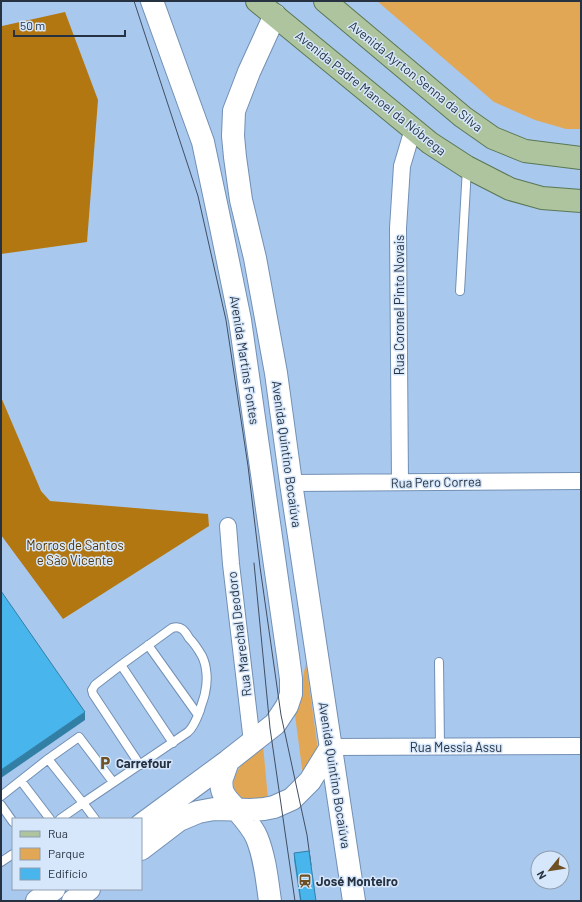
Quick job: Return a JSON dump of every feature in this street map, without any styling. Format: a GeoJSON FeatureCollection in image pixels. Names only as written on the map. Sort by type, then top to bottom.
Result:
{"type":"FeatureCollection","features":[{"type":"Feature","properties":{"kind":"main road","name":"Avenida Martins Fontes"},"geometry":{"type":"LineString","coordinates":[[142,824],[228,761],[275,724],[288,706],[291,694],[291,679],[240,320],[223,234],[203,142],[152,1]]}},
{"type":"Feature","properties":{"kind":"main road","name":"Avenida Padre Manoel da Nóbrega"},"geometry":{"type":"LineString","coordinates":[[257,1],[279,8],[413,130],[467,167],[510,189],[542,198],[581,201]]}},
{"type":"Feature","properties":{"kind":"main road","name":"Avenida Ayrton Senna da Silva"},"geometry":{"type":"LineString","coordinates":[[325,1],[463,117],[493,138],[525,151],[581,158]]}},
{"type":"Feature","properties":{"kind":"main road","name":"Avenida Quintino Bocaiúva"},"geometry":{"type":"LineString","coordinates":[[279,8],[249,72],[234,111],[233,136],[241,200],[255,258],[276,373],[291,484],[354,901]]}},
{"type":"Feature","properties":{"kind":"main road"},"geometry":{"type":"LineString","coordinates":[[142,848],[179,820],[198,812],[214,809],[264,809],[274,807],[292,799],[310,781],[331,747]]}},
{"type":"Feature","properties":{"kind":"main road"},"geometry":{"type":"LineString","coordinates":[[228,761],[222,779],[222,789],[228,801],[237,809],[256,836],[262,851],[270,901]]}},
{"type":"Feature","properties":{"kind":"main road"},"geometry":{"type":"LineString","coordinates":[[38,901],[53,890]]}},
{"type":"Feature","properties":{"kind":"street","name":"Rua Coronel Pinto Novais"},"geometry":{"type":"LineString","coordinates":[[400,482],[398,228],[402,166],[413,130]]}},
{"type":"Feature","properties":{"kind":"street","name":"Rua Pero Correa"},"geometry":{"type":"LineString","coordinates":[[291,484],[581,481]]}},
{"type":"Feature","properties":{"kind":"street","name":"Rua Marechal Deodoro"},"geometry":{"type":"LineString","coordinates":[[228,526],[231,564],[252,742]]}},
{"type":"Feature","properties":{"kind":"street","name":"Rua Messia Assu"},"geometry":{"type":"LineString","coordinates":[[331,747],[581,746]]}},
{"type":"Feature","properties":{"kind":"lane"},"geometry":{"type":"LineString","coordinates":[[460,291],[467,167]]}},
{"type":"Feature","properties":{"kind":"lane"},"geometry":{"type":"LineString","coordinates":[[61,818],[83,802],[140,765],[173,743],[192,729],[205,693],[205,667],[202,656],[197,648],[184,630],[177,627],[172,628],[121,665],[95,685],[92,692],[140,765]]}},
{"type":"Feature","properties":{"kind":"lane"},"geometry":{"type":"LineString","coordinates":[[148,645],[198,715]]}},
{"type":"Feature","properties":{"kind":"lane"},"geometry":{"type":"LineString","coordinates":[[439,662],[440,747]]}},
{"type":"Feature","properties":{"kind":"lane"},"geometry":{"type":"LineString","coordinates":[[121,665],[173,743]]}},
{"type":"Feature","properties":{"kind":"lane"},"geometry":{"type":"LineString","coordinates":[[1,796],[79,737],[113,782]]}},
{"type":"Feature","properties":{"kind":"lane"},"geometry":{"type":"LineString","coordinates":[[48,759],[94,818]]}},
{"type":"Feature","properties":{"kind":"lane"},"geometry":{"type":"LineString","coordinates":[[21,780],[49,818]]}},
{"type":"Feature","properties":{"kind":"lane"},"geometry":{"type":"LineString","coordinates":[[1,805],[12,821]]}},
{"type":"Feature","properties":{"kind":"lane"},"geometry":{"type":"LineString","coordinates":[[1,862],[12,855]]}},
{"type":"Feature","properties":{"kind":"green space"},"geometry":{"type":"Polygon","coordinates":[[[377,1],[581,1],[581,129],[566,129],[535,120],[494,102],[377,1]]]}},
{"type":"Feature","properties":{"kind":"green space"},"geometry":{"type":"Polygon","coordinates":[[[65,12],[98,100],[87,242],[1,254],[1,25],[65,12]]]}},
{"type":"Feature","properties":{"kind":"green space","name":"Morros de Santos e São Vicente"},"geometry":{"type":"Polygon","coordinates":[[[1,397],[41,491],[50,501],[208,514],[209,526],[63,619],[1,535],[1,397]]]}},
{"type":"Feature","properties":{"kind":"green space"},"geometry":{"type":"Polygon","coordinates":[[[306,663],[317,743],[317,754],[303,776],[295,715],[306,663]]]}},
{"type":"Feature","properties":{"kind":"green space"},"geometry":{"type":"Polygon","coordinates":[[[263,745],[268,799],[251,800],[240,798],[235,790],[235,776],[242,764],[263,745]]]}},
{"type":"Feature","properties":{"kind":"building"},"geometry":{"type":"Polygon","coordinates":[[[1,591],[85,712],[1,770],[1,591]]]}},
{"type":"Feature","properties":{"kind":"building","name":"José Monteiro"},"geometry":{"type":"Polygon","coordinates":[[[309,851],[316,901],[301,901],[294,853],[309,851]]]}},
{"type":"Feature","properties":{"kind":"tram line"},"geometry":{"type":"LineString","coordinates":[[134,1],[198,196],[226,320],[248,466],[260,567],[281,715],[307,835],[311,865]]}},
{"type":"Feature","properties":{"kind":"tram line"},"geometry":{"type":"LineString","coordinates":[[254,563],[270,728],[295,901]]}},
{"type":"Feature","properties":{"kind":"place","name":"Carrefour"},"geometry":{"type":"Point","coordinates":[105,763]}},
{"type":"Feature","properties":{"kind":"place","name":"José Monteiro"},"geometry":{"type":"Point","coordinates":[305,881]}}]}
